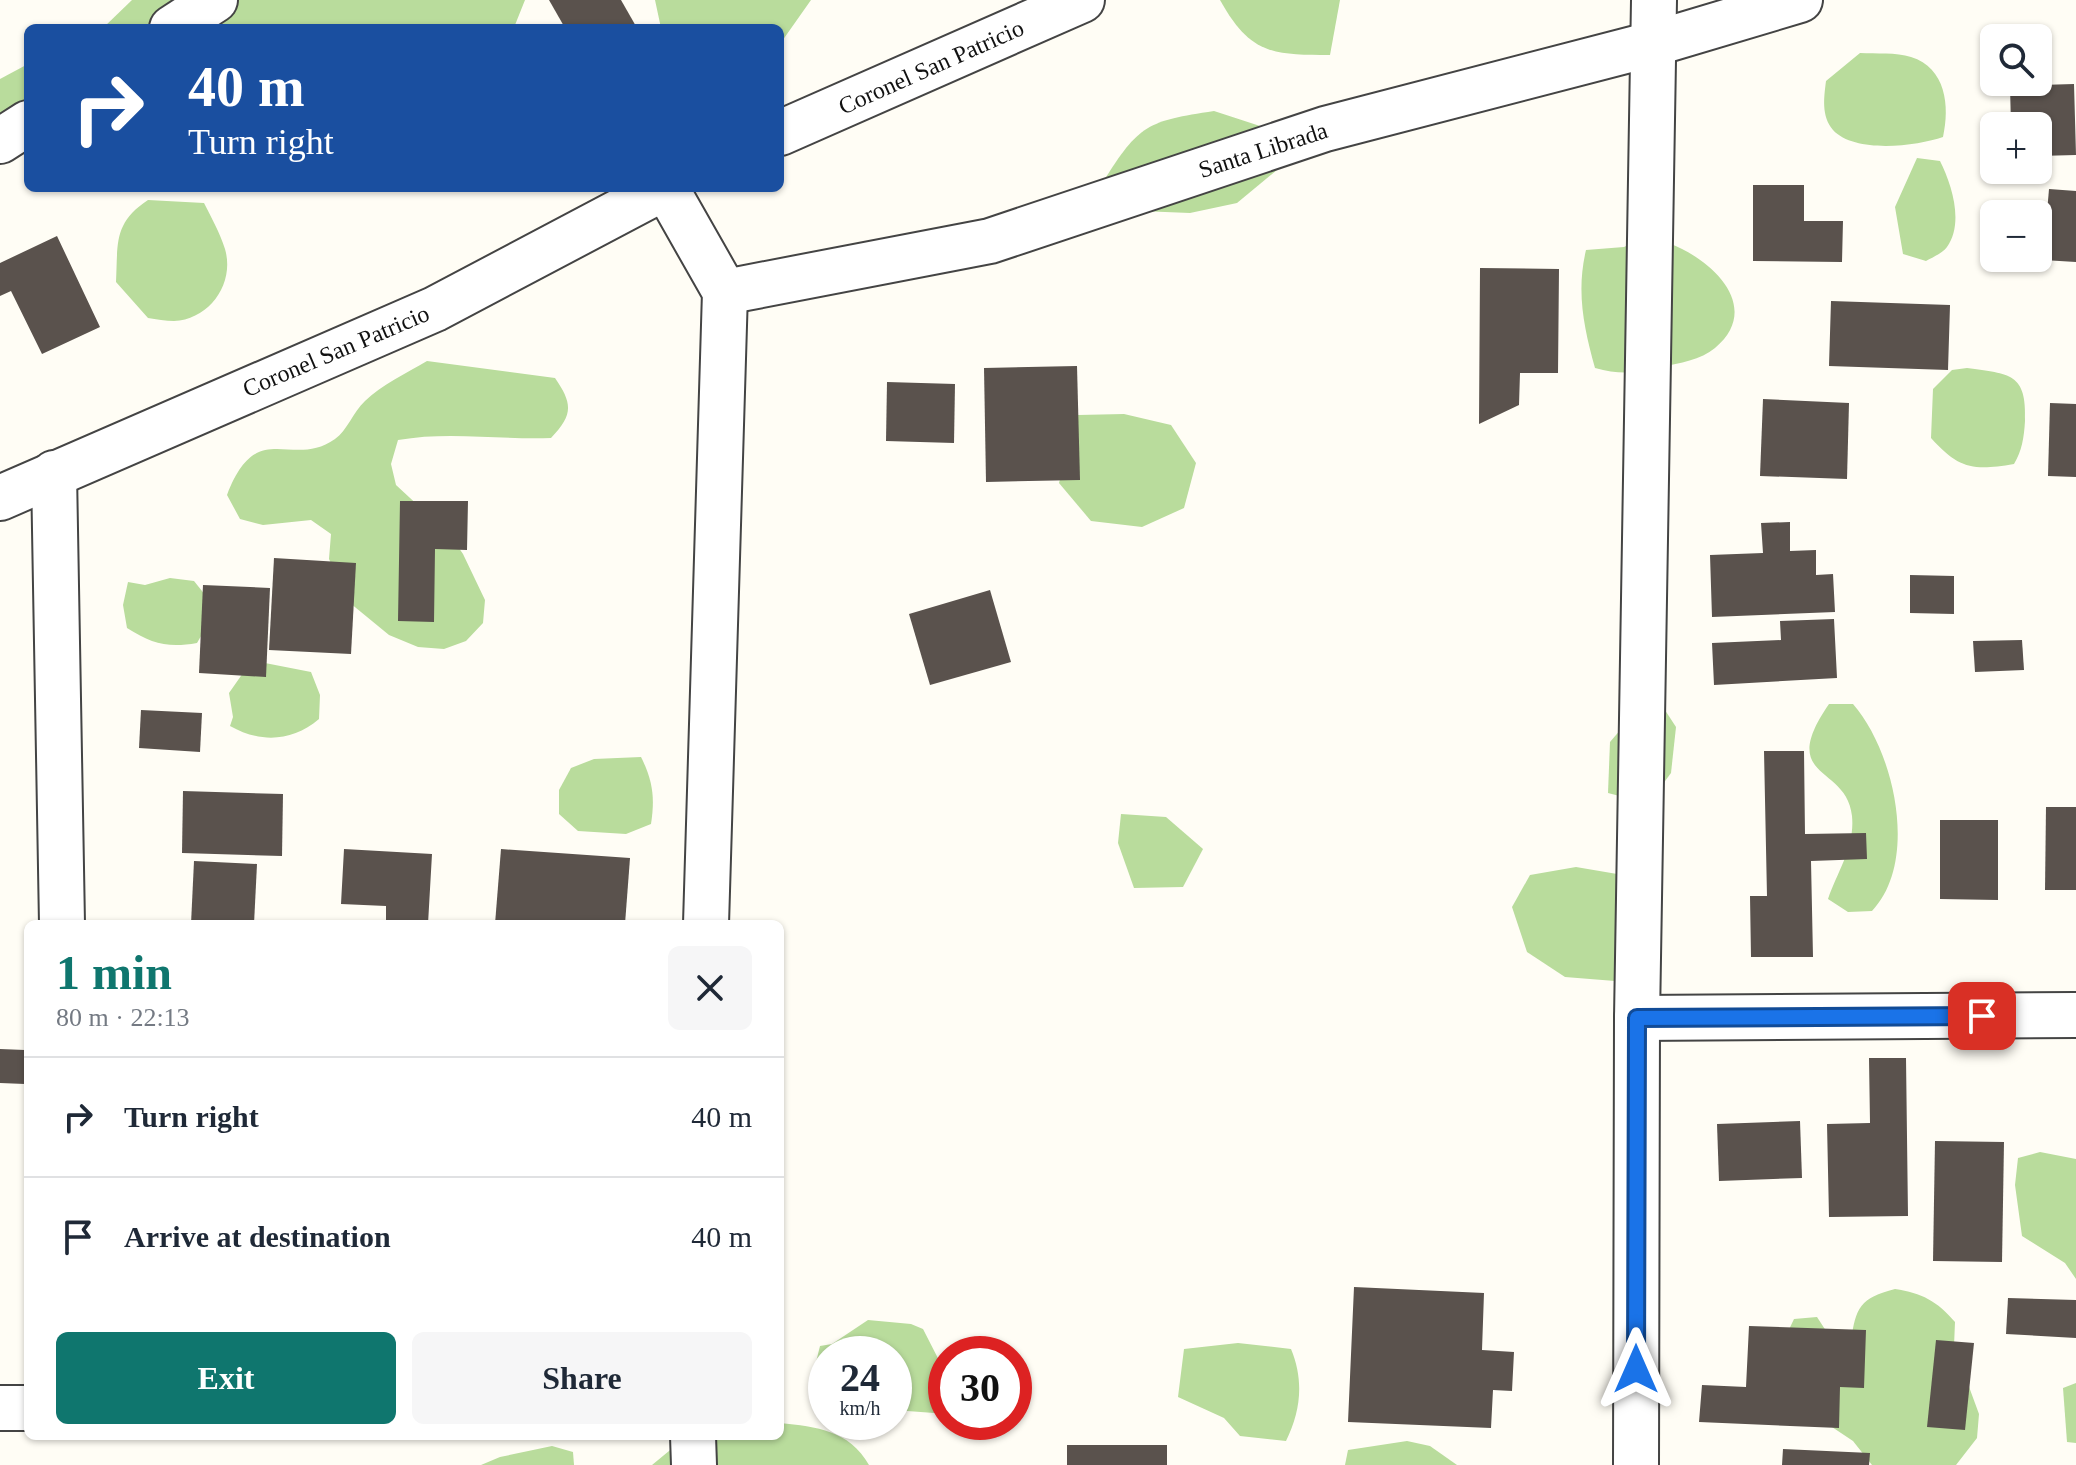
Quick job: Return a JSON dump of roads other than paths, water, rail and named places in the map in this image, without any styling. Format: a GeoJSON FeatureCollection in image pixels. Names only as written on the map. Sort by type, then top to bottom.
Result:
{"type":"FeatureCollection","features":[{"type":"Feature","properties":{"kind":"street"},"geometry":{"type":"LineString","coordinates":[[178,24],[215,0]]}},
{"type":"Feature","properties":{"kind":"street","name":"Coronel San Patricio"},"geometry":{"type":"LineString","coordinates":[[784,131],[1082,0]]}},
{"type":"Feature","properties":{"kind":"street"},"geometry":{"type":"LineString","coordinates":[[1636,1465],[1637,1018],[1656,43],[1654,0]]}},
{"type":"Feature","properties":{"kind":"street","name":"Santa Librada"},"geometry":{"type":"LineString","coordinates":[[725,292],[990,241],[1325,129],[1656,43],[1800,0]]}},
{"type":"Feature","properties":{"kind":"street"},"geometry":{"type":"LineString","coordinates":[[0,141],[24,126]]}},
{"type":"Feature","properties":{"kind":"street","name":"Coronel San Patricio"},"geometry":{"type":"LineString","coordinates":[[0,498],[435,309],[657,192]]}},
{"type":"Feature","properties":{"kind":"street"},"geometry":{"type":"LineString","coordinates":[[667,192],[725,292],[706,920]]}},
{"type":"Feature","properties":{"kind":"street"},"geometry":{"type":"LineString","coordinates":[[54,473],[62,920]]}},
{"type":"Feature","properties":{"kind":"street"},"geometry":{"type":"LineString","coordinates":[[1637,1018],[2076,1015]]}},
{"type":"Feature","properties":{"kind":"street"},"geometry":{"type":"LineString","coordinates":[[0,1408],[24,1408]]}},
{"type":"Feature","properties":{"kind":"street"},"geometry":{"type":"LineString","coordinates":[[693,1440],[694,1465]]}}]}
